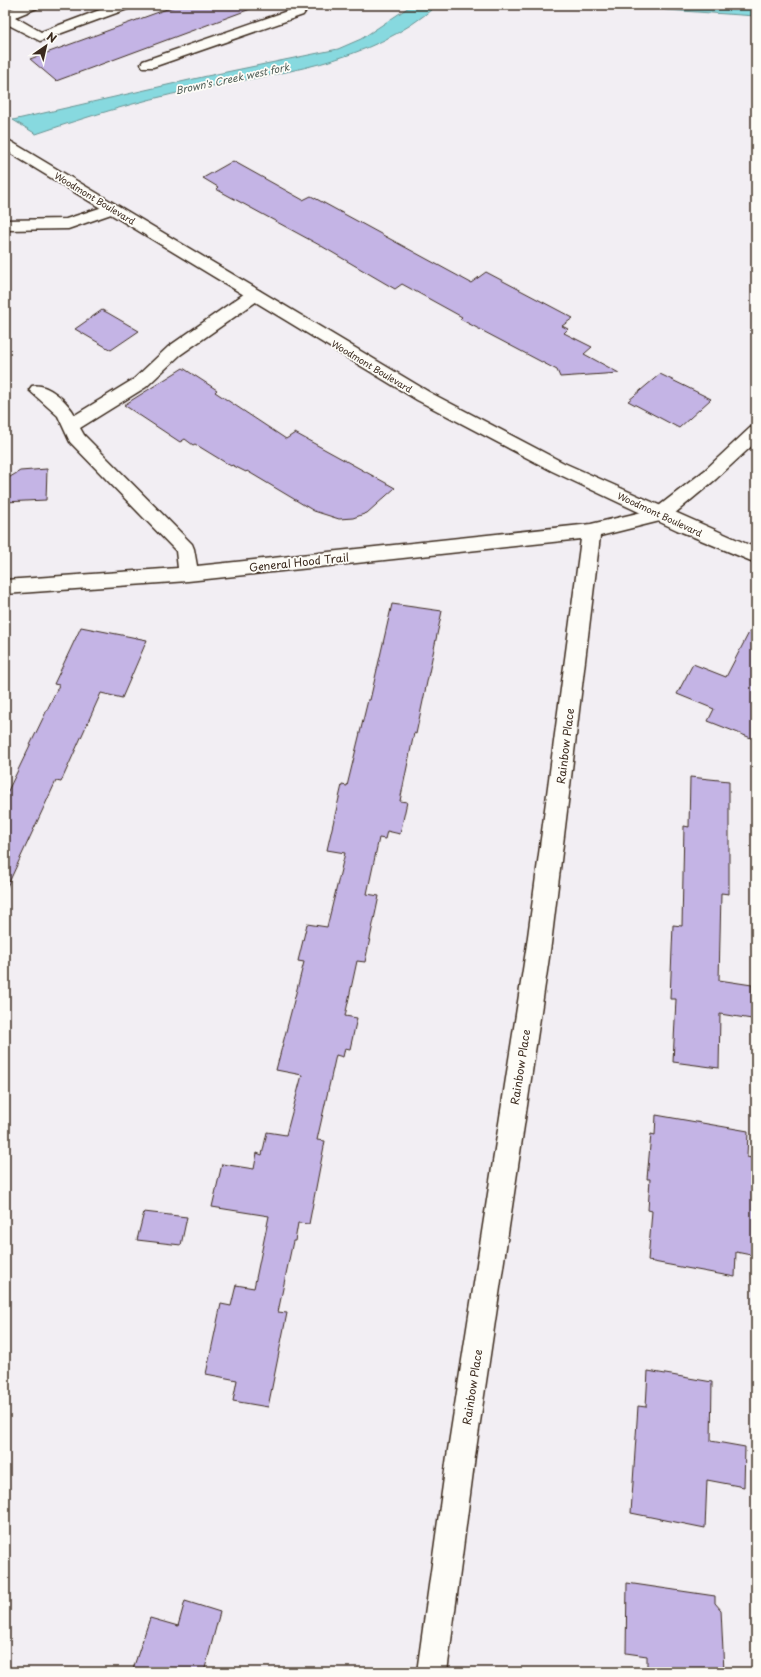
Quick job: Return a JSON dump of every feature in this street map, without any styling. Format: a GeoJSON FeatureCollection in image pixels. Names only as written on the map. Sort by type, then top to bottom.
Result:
{"type":"FeatureCollection","features":[{"type":"Feature","properties":{"kind":"street"},"geometry":{"type":"LineString","coordinates":[[5,16],[32,5]]}},
{"type":"Feature","properties":{"kind":"street"},"geometry":{"type":"LineString","coordinates":[[5,16],[40,37],[125,5]]}},
{"type":"Feature","properties":{"kind":"street"},"geometry":{"type":"LineString","coordinates":[[148,64],[298,12],[292,5]]}},
{"type":"Feature","properties":{"kind":"street","name":"Woodmont Boulevard"},"geometry":{"type":"LineString","coordinates":[[5,144],[423,396],[510,443],[661,514],[756,556]]}},
{"type":"Feature","properties":{"kind":"street"},"geometry":{"type":"LineString","coordinates":[[5,225],[68,224],[112,208]]}},
{"type":"Feature","properties":{"kind":"street"},"geometry":{"type":"LineString","coordinates":[[70,426],[140,383],[180,347],[254,295]]}},
{"type":"Feature","properties":{"kind":"street"},"geometry":{"type":"LineString","coordinates":[[38,390],[62,408],[76,438],[185,549],[188,574]]}},
{"type":"Feature","properties":{"kind":"street"},"geometry":{"type":"LineString","coordinates":[[591,532],[661,514],[710,475],[756,432]]}},
{"type":"Feature","properties":{"kind":"street","name":"General Hood Trail"},"geometry":{"type":"LineString","coordinates":[[5,587],[188,574],[591,532]]}},
{"type":"Feature","properties":{"kind":"street","name":"Rainbow Place"},"geometry":{"type":"LineString","coordinates":[[432,1672],[461,1456],[539,944],[591,532]]}},
{"type":"Feature","properties":{"kind":"water","name":"Brown's Creek west fork"},"geometry":{"type":"Polygon","coordinates":[[[412,5],[437,5],[410,25],[382,41],[352,54],[320,64],[151,99],[36,134],[13,120],[207,76],[338,49],[361,39],[412,5]]]}},
{"type":"Feature","properties":{"kind":"water"},"geometry":{"type":"Polygon","coordinates":[[[634,5],[756,5],[756,16],[667,10],[634,5]]]}},
{"type":"Feature","properties":{"kind":"building"},"geometry":{"type":"Polygon","coordinates":[[[178,5],[252,5],[253,8],[56,81],[30,59],[178,5]]]}},
{"type":"Feature","properties":{"kind":"building"},"geometry":{"type":"Polygon","coordinates":[[[233,161],[303,200],[311,196],[471,283],[486,272],[573,318],[562,326],[568,329],[564,333],[592,347],[584,354],[619,373],[560,377],[557,370],[460,319],[462,317],[402,284],[395,289],[323,247],[216,189],[218,187],[203,178],[233,161]]]}},
{"type":"Feature","properties":{"kind":"building"},"geometry":{"type":"Polygon","coordinates":[[[102,310],[139,331],[111,350],[75,329],[102,310]]]}},
{"type":"Feature","properties":{"kind":"building"},"geometry":{"type":"Polygon","coordinates":[[[183,368],[217,390],[215,392],[286,439],[295,433],[395,488],[367,513],[353,518],[339,519],[314,511],[247,471],[246,472],[232,465],[231,466],[185,439],[180,442],[124,405],[183,368]]]}},
{"type":"Feature","properties":{"kind":"building"},"geometry":{"type":"Polygon","coordinates":[[[660,374],[711,399],[679,428],[628,401],[660,374]]]}},
{"type":"Feature","properties":{"kind":"building"},"geometry":{"type":"Polygon","coordinates":[[[47,469],[46,500],[5,502],[5,480],[20,471],[47,469]]]}},
{"type":"Feature","properties":{"kind":"building"},"geometry":{"type":"Polygon","coordinates":[[[392,604],[442,611],[400,801],[407,802],[400,834],[387,831],[385,839],[379,838],[367,894],[379,896],[365,962],[357,961],[345,1016],[357,1018],[350,1049],[345,1048],[343,1057],[336,1055],[317,1140],[325,1141],[309,1224],[298,1223],[295,1241],[293,1241],[278,1312],[287,1313],[268,1407],[233,1401],[237,1380],[206,1374],[221,1304],[231,1306],[236,1285],[254,1288],[269,1216],[212,1207],[222,1164],[254,1169],[257,1153],[262,1155],[267,1132],[286,1135],[302,1075],[276,1070],[304,962],[298,961],[307,924],[327,927],[345,853],[327,850],[342,785],[347,786],[368,700],[370,700],[392,604]]]}},
{"type":"Feature","properties":{"kind":"building"},"geometry":{"type":"Polygon","coordinates":[[[756,619],[756,740],[708,721],[714,709],[677,694],[693,664],[726,677],[756,619]]]}},
{"type":"Feature","properties":{"kind":"building"},"geometry":{"type":"Polygon","coordinates":[[[81,627],[147,640],[122,698],[101,693],[61,782],[56,781],[5,891],[5,797],[59,685],[54,684],[81,627]]]}},
{"type":"Feature","properties":{"kind":"building"},"geometry":{"type":"Polygon","coordinates":[[[690,777],[729,781],[729,894],[721,893],[719,980],[752,985],[752,1019],[720,1014],[719,1068],[673,1062],[676,999],[670,999],[673,925],[682,926],[684,826],[689,827],[690,777]]]}},
{"type":"Feature","properties":{"kind":"building"},"geometry":{"type":"Polygon","coordinates":[[[656,1115],[748,1131],[747,1157],[756,1159],[756,1256],[736,1252],[735,1277],[648,1261],[652,1211],[648,1210],[650,1179],[647,1179],[651,1134],[655,1135],[656,1115]]]}},
{"type":"Feature","properties":{"kind":"building"},"geometry":{"type":"Polygon","coordinates":[[[144,1212],[187,1217],[181,1245],[137,1240],[144,1212]]]}},
{"type":"Feature","properties":{"kind":"building"},"geometry":{"type":"Polygon","coordinates":[[[648,1371],[712,1382],[711,1441],[745,1447],[744,1487],[707,1480],[705,1528],[631,1513],[638,1406],[646,1407],[648,1371]]]}},
{"type":"Feature","properties":{"kind":"building"},"geometry":{"type":"Polygon","coordinates":[[[627,1583],[715,1596],[715,1603],[721,1610],[724,1672],[647,1672],[647,1656],[626,1653],[627,1583]]]}},
{"type":"Feature","properties":{"kind":"building"},"geometry":{"type":"Polygon","coordinates":[[[185,1601],[220,1612],[204,1672],[132,1672],[150,1618],[178,1626],[185,1601]]]}}]}
